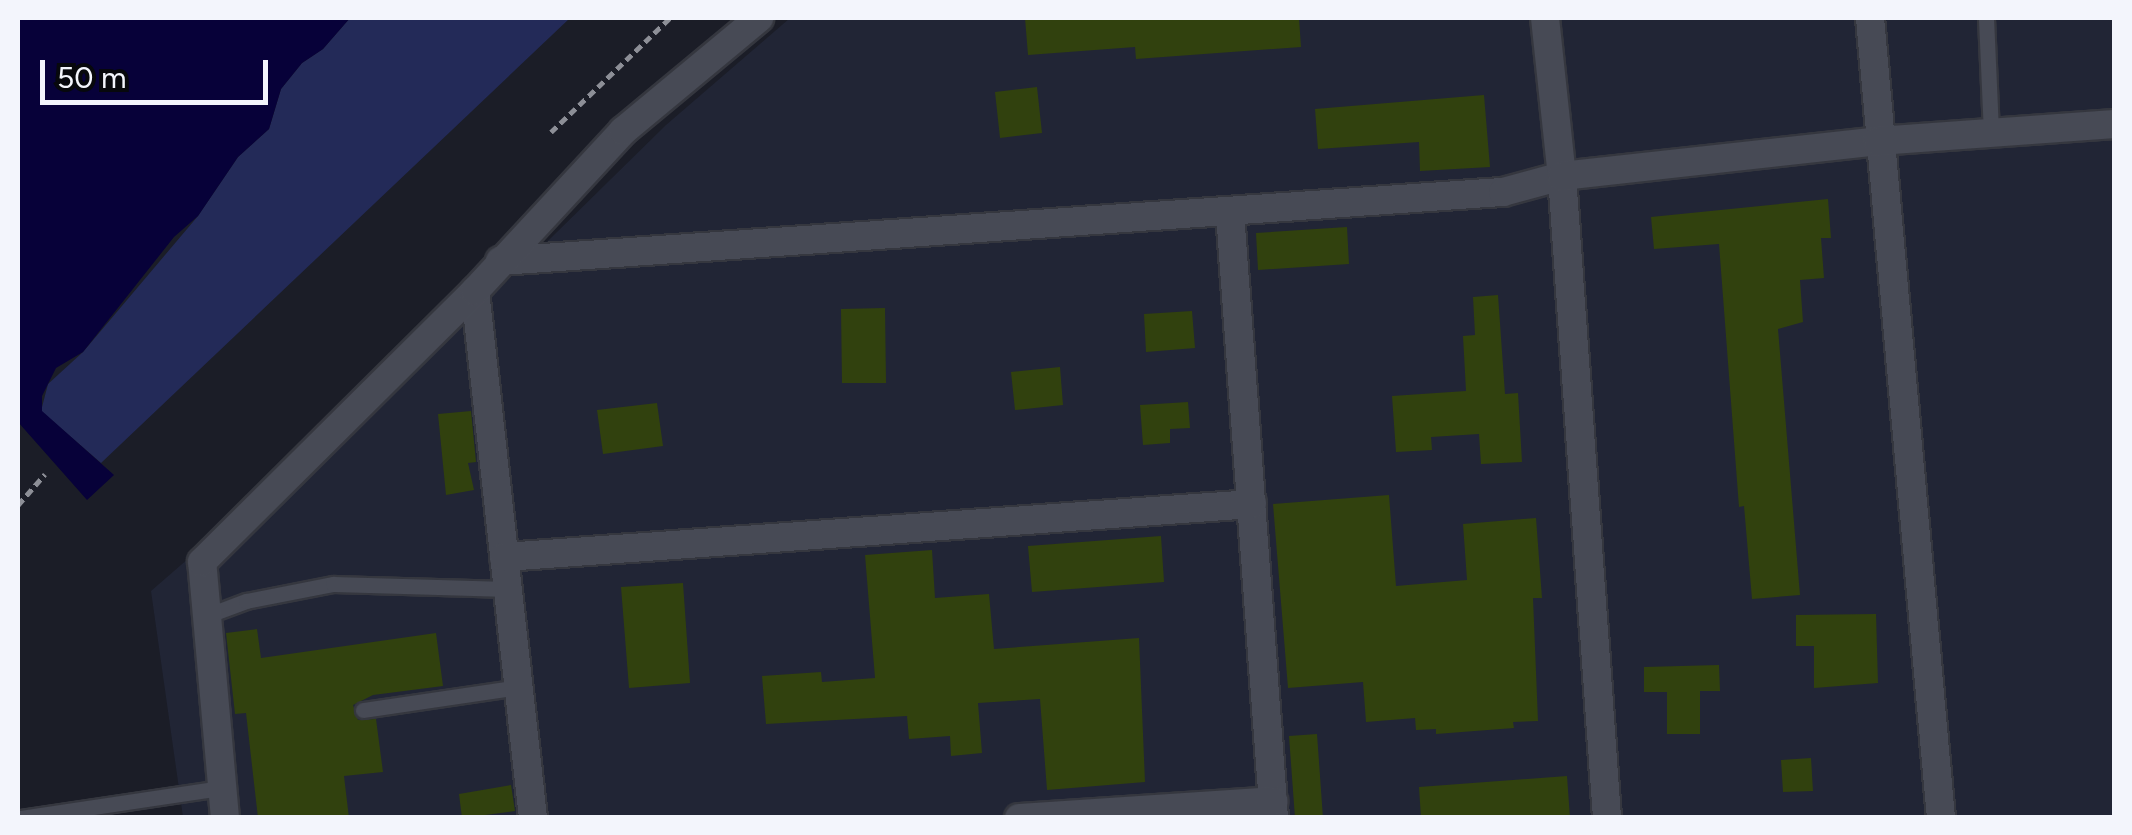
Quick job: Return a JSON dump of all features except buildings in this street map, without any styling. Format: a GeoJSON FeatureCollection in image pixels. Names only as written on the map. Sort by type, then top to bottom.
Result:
{"type":"FeatureCollection","features":[{"type":"Feature","properties":{"kind":"street"},"geometry":{"type":"LineString","coordinates":[[225,818],[202,562],[475,291],[623,131],[759,18]]}},
{"type":"Feature","properties":{"kind":"street"},"geometry":{"type":"LineString","coordinates":[[1545,18],[1562,176],[1607,818]]}},
{"type":"Feature","properties":{"kind":"street"},"geometry":{"type":"LineString","coordinates":[[1870,18],[1940,818]]}},
{"type":"Feature","properties":{"kind":"street"},"geometry":{"type":"LineString","coordinates":[[500,261],[1503,192],[1562,176],[1878,141],[2114,124]]}},
{"type":"Feature","properties":{"kind":"street"},"geometry":{"type":"LineString","coordinates":[[1020,818],[1274,809],[1230,213]]}},
{"type":"Feature","properties":{"kind":"street"},"geometry":{"type":"LineString","coordinates":[[475,291],[534,818]]}},
{"type":"Feature","properties":{"kind":"street"},"geometry":{"type":"LineString","coordinates":[[504,557],[1252,504]]}},
{"type":"Feature","properties":{"kind":"lane"},"geometry":{"type":"LineString","coordinates":[[1986,18],[1990,133]]}},
{"type":"Feature","properties":{"kind":"lane"},"geometry":{"type":"LineString","coordinates":[[206,616],[246,601],[332,584],[508,589]]}},
{"type":"Feature","properties":{"kind":"lane"},"geometry":{"type":"LineString","coordinates":[[363,710],[519,687]]}},
{"type":"Feature","properties":{"kind":"lane"},"geometry":{"type":"LineString","coordinates":[[20,818],[221,788]]}},
{"type":"Feature","properties":{"kind":"lane"},"geometry":{"type":"LineString","coordinates":[[154,800],[156,818]]}},
{"type":"Feature","properties":{"kind":"path"},"geometry":{"type":"LineString","coordinates":[[550,132],[670,18]]}},
{"type":"Feature","properties":{"kind":"path"},"geometry":{"type":"LineString","coordinates":[[18,505],[45,474]]}},
{"type":"Feature","properties":{"kind":"shaded area"},"geometry":{"type":"Polygon","coordinates":[[[18,18],[350,18],[323,49],[302,63],[281,89],[269,129],[238,157],[198,216],[174,237],[83,352],[56,368],[42,396],[42,411],[114,475],[87,500],[18,422],[18,18]]]}},
{"type":"Feature","properties":{"kind":"shaded area"},"geometry":{"type":"Polygon","coordinates":[[[350,18],[570,18],[101,463],[41,411],[48,384],[83,352],[198,216],[238,157],[269,129],[281,89],[302,63],[323,49],[350,18]]]}},
{"type":"Feature","properties":{"kind":"shaded area"},"geometry":{"type":"Polygon","coordinates":[[[790,18],[2114,18],[2114,817],[183,817],[151,591],[502,286],[666,125],[790,18]]]}}]}
